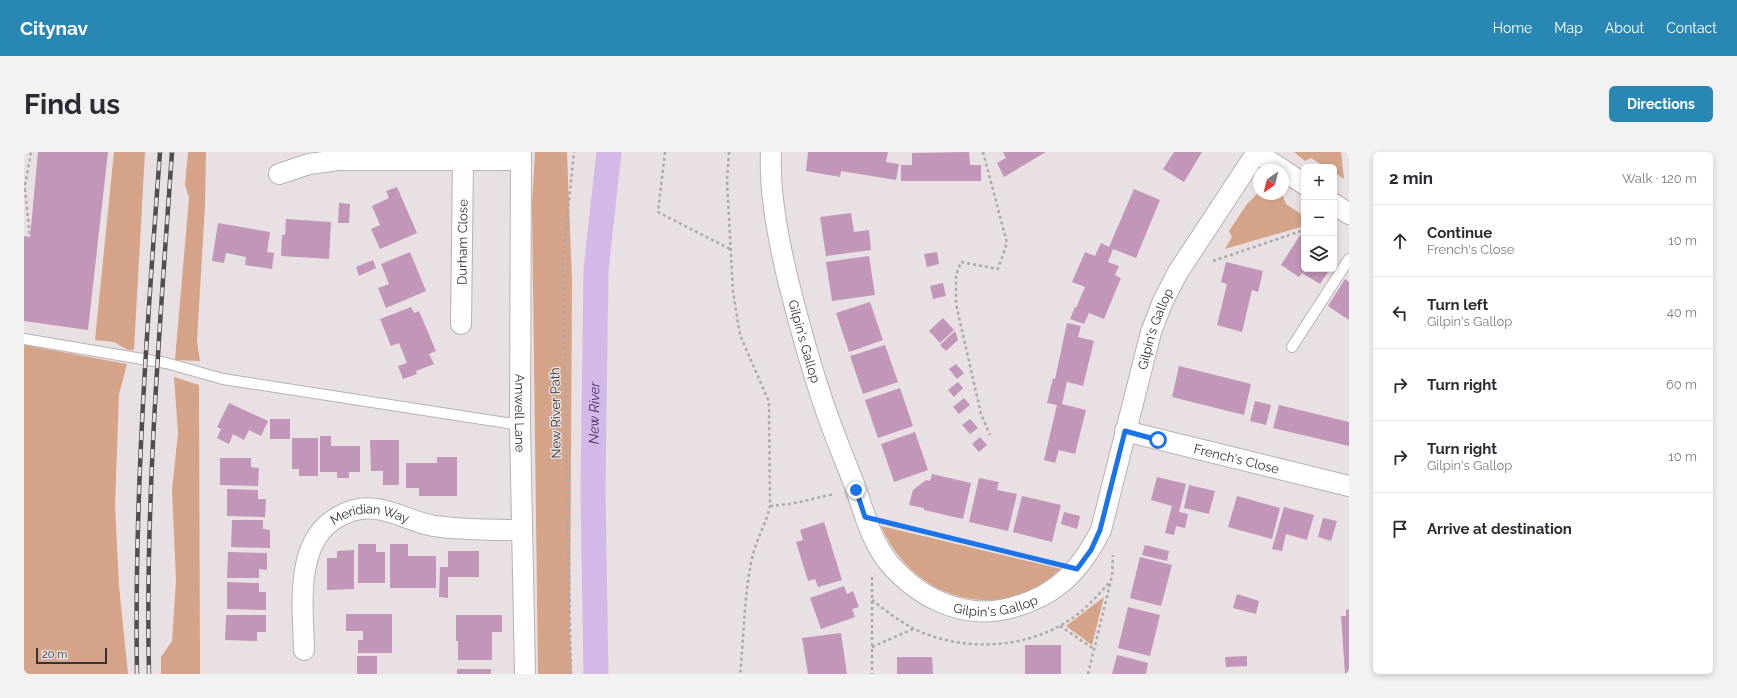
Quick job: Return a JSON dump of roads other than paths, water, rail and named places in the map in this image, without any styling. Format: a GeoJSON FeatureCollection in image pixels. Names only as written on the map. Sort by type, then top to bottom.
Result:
{"type":"FeatureCollection","features":[{"type":"Feature","properties":{"kind":"street","name":"Gilpin's Gallop"},"geometry":{"type":"LineString","coordinates":[[771,152],[779,243],[796,313],[821,397],[865,517],[878,547],[888,562],[913,587],[944,604],[966,610],[985,611],[1001,610],[1022,605],[1043,596],[1077,569],[1091,550],[1100,530],[1125,431],[1162,301],[1178,272],[1257,152]]}},
{"type":"Feature","properties":{"kind":"street"},"geometry":{"type":"LineString","coordinates":[[1257,152],[1274,164]]}},
{"type":"Feature","properties":{"kind":"street"},"geometry":{"type":"LineString","coordinates":[[279,174],[309,164],[338,160],[463,160],[521,156]]}},
{"type":"Feature","properties":{"kind":"street","name":"Amwell Lane"},"geometry":{"type":"LineString","coordinates":[[521,156],[520,426],[525,674]]}},
{"type":"Feature","properties":{"kind":"street","name":"Durham Close"},"geometry":{"type":"LineString","coordinates":[[461,324],[463,160]]}},
{"type":"Feature","properties":{"kind":"street"},"geometry":{"type":"LineString","coordinates":[[1289,174],[1301,182]]}},
{"type":"Feature","properties":{"kind":"street"},"geometry":{"type":"LineString","coordinates":[[1337,206],[1349,214]]}},
{"type":"Feature","properties":{"kind":"street","name":"French's Close"},"geometry":{"type":"LineString","coordinates":[[1125,431],[1349,486]]}},
{"type":"Feature","properties":{"kind":"street","name":"Meridian Way"},"geometry":{"type":"LineString","coordinates":[[304,650],[303,603],[306,566],[309,551],[314,539],[323,529],[343,514],[361,509],[376,508],[420,523],[435,526],[522,530]]}},
{"type":"Feature","properties":{"kind":"lane"},"geometry":{"type":"LineString","coordinates":[[1292,347],[1349,259]]}},
{"type":"Feature","properties":{"kind":"lane"},"geometry":{"type":"LineString","coordinates":[[24,339],[166,363],[223,379],[520,426]]}},
{"type":"Feature","properties":{"kind":"waterway","name":"New River"},"geometry":{"type":"LineString","coordinates":[[596,674],[593,490],[596,270],[609,152]]}},
{"type":"Feature","properties":{"kind":"railway"},"geometry":{"type":"LineString","coordinates":[[137,674],[138,544],[142,413],[160,152]]}},
{"type":"Feature","properties":{"kind":"railway"},"geometry":{"type":"LineString","coordinates":[[149,674],[148,609],[151,478],[158,347],[172,152]]}}]}
